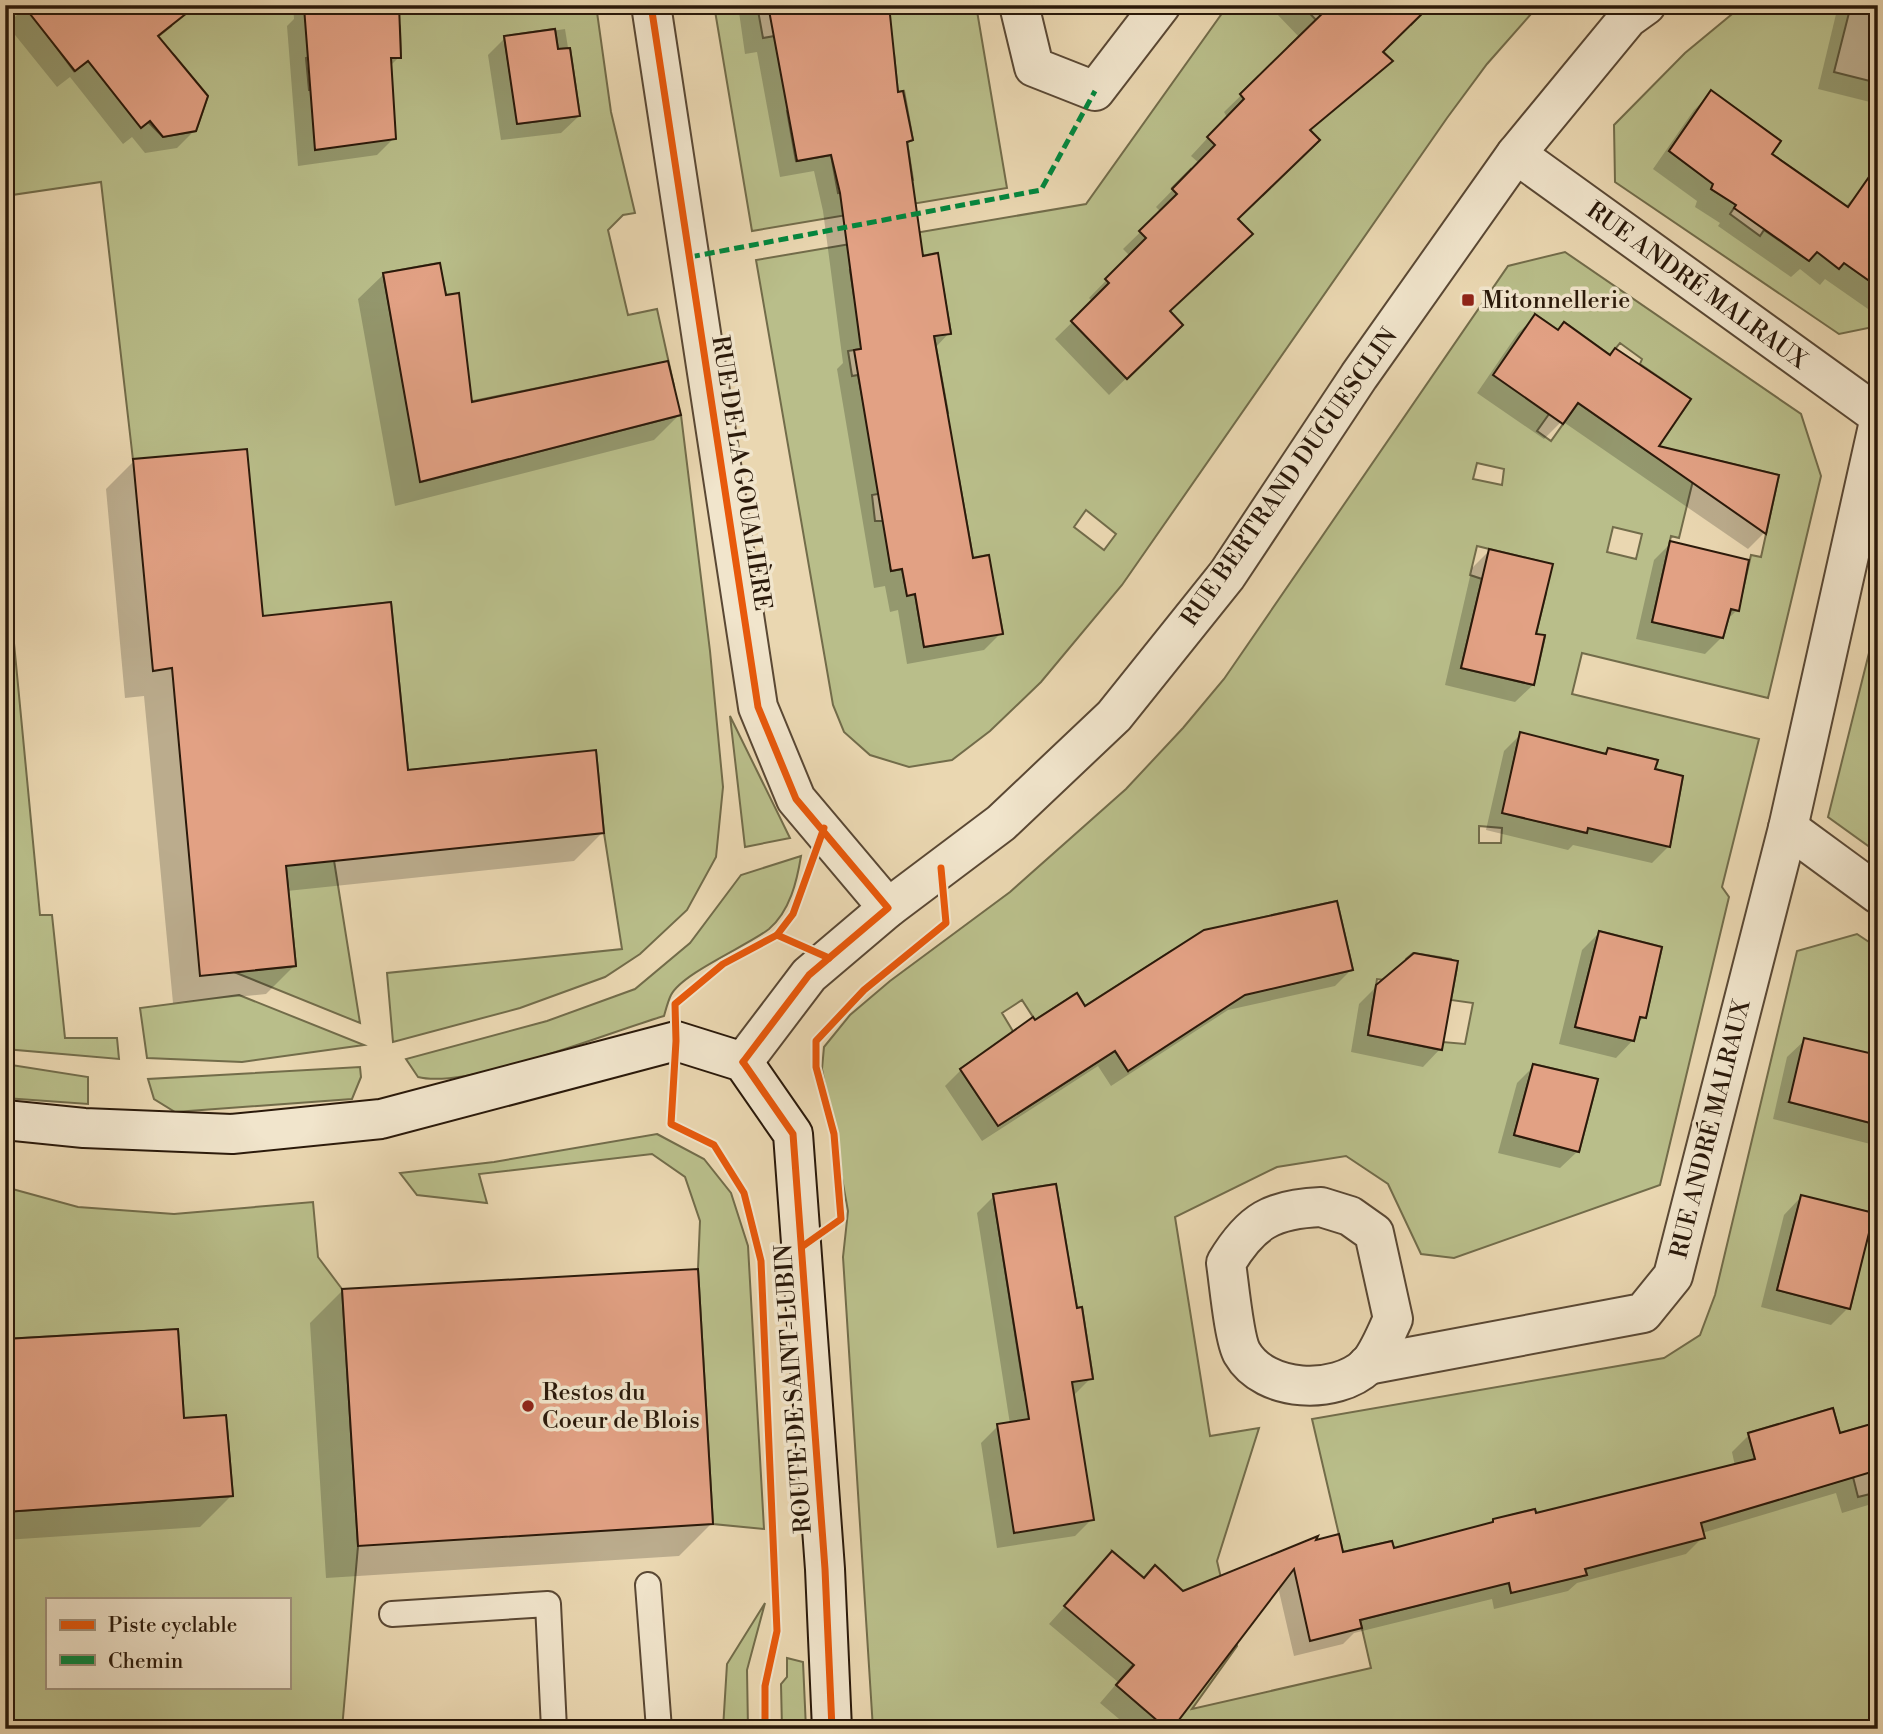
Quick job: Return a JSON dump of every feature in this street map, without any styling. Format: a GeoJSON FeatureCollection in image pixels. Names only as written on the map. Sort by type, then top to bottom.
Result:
{"type":"FeatureCollection","features":[{"type":"Feature","properties":{"kind":"street","name":"RUE DE LA GOUALIÈRE"},"geometry":{"type":"LineString","coordinates":[[651,5],[758,707],[796,799],[888,908]]}},
{"type":"Feature","properties":{"kind":"street"},"geometry":{"type":"LineString","coordinates":[[1019,5],[1034,67],[1095,91],[1161,5]]}},
{"type":"Feature","properties":{"kind":"street","name":"RUE BERTRAND DUGUESCLIN"},"geometry":{"type":"LineString","coordinates":[[743,1062],[809,975],[888,908],[1001,823],[1114,716],[1227,575],[1359,376],[1516,154],[1628,18],[1646,5]]}},
{"type":"Feature","properties":{"kind":"street","name":"RUE ANDRÉ MALRAUX"},"geometry":{"type":"LineString","coordinates":[[1516,154],[1878,415]]}},
{"type":"Feature","properties":{"kind":"street","name":"RUE ANDRÉ MALRAUX"},"geometry":{"type":"LineString","coordinates":[[1367,1365],[1393,1319],[1374,1233],[1349,1216],[1321,1207],[1291,1208],[1273,1215],[1241,1238],[1226,1263],[1241,1353],[1257,1369],[1283,1383],[1313,1386],[1342,1381],[1367,1365],[1643,1313],[1673,1276],[1788,828],[1878,426]]}},
{"type":"Feature","properties":{"kind":"street"},"geometry":{"type":"LineString","coordinates":[[1788,828],[1878,894]]}},
{"type":"Feature","properties":{"kind":"street"},"geometry":{"type":"LineString","coordinates":[[5,1121],[84,1129],[232,1134],[381,1119],[676,1041],[743,1062]]}},
{"type":"Feature","properties":{"kind":"street","name":"ROUTE DE SAINT-LUBIN"},"geometry":{"type":"LineString","coordinates":[[743,1062],[793,1134],[823,1542],[832,1729]]}},
{"type":"Feature","properties":{"kind":"lane"},"geometry":{"type":"LineString","coordinates":[[648,1585],[659,1729]]}},
{"type":"Feature","properties":{"kind":"lane"},"geometry":{"type":"LineString","coordinates":[[392,1614],[548,1605],[554,1729]]}},
{"type":"Feature","properties":{"kind":"green space"},"geometry":{"type":"Polygon","coordinates":[[[5,5],[25,5],[74,71],[88,61],[163,137],[196,131],[208,96],[174,55],[155,39],[171,26],[156,7],[135,5],[218,5],[227,11],[269,9],[269,5],[311,5],[304,7],[310,57],[306,58],[311,90],[379,59],[401,57],[400,27],[393,5],[596,5],[611,112],[635,213],[623,215],[608,230],[628,315],[657,309],[674,386],[616,372],[444,407],[459,294],[446,295],[439,263],[383,273],[421,482],[681,415],[710,651],[723,787],[716,857],[687,910],[640,954],[605,977],[520,1008],[393,1042],[387,973],[622,949],[604,833],[596,751],[408,770],[391,602],[307,611],[265,648],[133,460],[101,182],[5,196],[5,184],[8,183],[5,5]],[[555,29],[504,36],[518,124],[580,116],[570,48],[558,49],[555,29]]]}},
{"type":"Feature","properties":{"kind":"green space"},"geometry":{"type":"Polygon","coordinates":[[[714,5],[757,5],[763,38],[797,32],[822,105],[787,111],[796,161],[831,155],[838,193],[913,180],[907,142],[913,140],[904,91],[898,92],[894,54],[878,57],[875,5],[976,5],[1007,188],[752,231],[714,5]]]}},
{"type":"Feature","properties":{"kind":"green space"},"geometry":{"type":"Polygon","coordinates":[[[1228,5],[1302,5],[1316,20],[1289,46],[1342,100],[1392,61],[1380,48],[1407,22],[1411,25],[1430,5],[1539,5],[1487,64],[1447,118],[1122,585],[1041,682],[990,731],[952,760],[909,767],[870,755],[844,732],[833,705],[756,260],[1086,204],[1228,5]],[[1258,77],[1240,94],[1244,99],[1208,137],[1263,195],[1320,140],[1258,77]],[[1191,169],[1172,188],[1177,194],[1140,231],[1196,287],[1252,234],[1191,169]],[[937,253],[850,270],[854,296],[871,347],[848,351],[852,376],[858,375],[868,427],[948,413],[934,336],[951,333],[937,253]],[[1123,262],[1106,279],[1109,283],[1071,321],[1127,379],[1183,325],[1123,262]],[[959,479],[872,495],[875,521],[884,521],[891,571],[902,569],[907,595],[915,594],[924,647],[1003,633],[988,555],[973,558],[959,479]],[[1086,510],[1074,527],[1104,550],[1116,534],[1086,510]]]}},
{"type":"Feature","properties":{"kind":"green space"},"geometry":{"type":"Polygon","coordinates":[[[1743,5],[1851,5],[1834,72],[1878,83],[1878,196],[1848,207],[1772,154],[1781,141],[1711,91],[1669,151],[1713,184],[1711,189],[1736,205],[1730,214],[1760,236],[1764,230],[1809,261],[1817,252],[1844,263],[1878,287],[1878,326],[1839,334],[1615,182],[1614,125],[1685,53],[1743,5]]]}},
{"type":"Feature","properties":{"kind":"green space"},"geometry":{"type":"Polygon","coordinates":[[[1565,252],[1801,414],[1821,476],[1768,698],[1582,653],[1572,694],[1759,739],[1722,887],[1729,897],[1660,1185],[1454,1258],[1421,1254],[1388,1184],[1346,1156],[1277,1167],[1175,1217],[1210,1436],[1259,1428],[1217,1561],[1237,1646],[1192,1709],[1371,1668],[1360,1620],[1459,1595],[1394,1548],[1392,1541],[1343,1552],[1312,1419],[1664,1358],[1700,1335],[1715,1295],[1797,951],[1857,934],[1878,948],[1878,1055],[1789,1102],[1878,1125],[1878,1422],[1840,1433],[1833,1408],[1748,1433],[1767,1503],[1853,1477],[1858,1497],[1878,1492],[1878,1729],[873,1729],[843,1257],[848,1211],[822,1069],[824,1047],[850,1015],[890,981],[1010,892],[1126,789],[1183,728],[1224,679],[1508,266],[1565,252]],[[1535,314],[1549,414],[1537,431],[1551,441],[1578,403],[1653,455],[1691,399],[1640,364],[1642,359],[1620,343],[1610,355],[1564,322],[1558,330],[1535,314]],[[1699,456],[1679,538],[1671,536],[1652,622],[1723,638],[1731,609],[1738,611],[1751,555],[1761,557],[1779,475],[1699,456]],[[1477,463],[1473,479],[1502,485],[1504,469],[1477,463]],[[1613,527],[1607,552],[1636,559],[1642,534],[1613,527]],[[1477,546],[1470,575],[1482,579],[1461,668],[1534,685],[1545,636],[1536,634],[1546,593],[1537,590],[1543,562],[1477,546]],[[1518,741],[1503,813],[1586,833],[1588,828],[1670,846],[1683,776],[1655,769],[1658,760],[1608,748],[1606,754],[1553,741],[1518,741]],[[1479,826],[1479,843],[1501,843],[1502,828],[1479,826]],[[1337,901],[1227,925],[1242,995],[1353,970],[1337,901]],[[1599,931],[1575,1027],[1634,1041],[1640,1017],[1646,1017],[1662,947],[1599,931]],[[1170,952],[1085,1006],[1077,993],[1035,1020],[1022,1000],[1002,1013],[1014,1033],[960,1069],[998,1126],[1115,1051],[1128,1071],[1170,952]],[[1413,953],[1406,959],[1403,982],[1377,979],[1368,1035],[1441,1050],[1443,1042],[1465,1044],[1473,1003],[1451,1000],[1457,967],[1451,959],[1413,953]],[[1533,1064],[1514,1135],[1579,1152],[1598,1079],[1533,1064]],[[1056,1184],[993,1194],[1024,1390],[1093,1378],[1082,1307],[1077,1308],[1056,1184]],[[1801,1196],[1777,1290],[1850,1309],[1873,1213],[1801,1196]],[[1535,1509],[1493,1520],[1511,1592],[1587,1575],[1571,1515],[1539,1522],[1535,1509]],[[1112,1551],[1134,1664],[1116,1685],[1144,1709],[1167,1576],[1155,1565],[1144,1578],[1112,1551]]]}},
{"type":"Feature","properties":{"kind":"green space"},"geometry":{"type":"Polygon","coordinates":[[[5,549],[40,915],[52,915],[65,1038],[117,1038],[119,1059],[5,1049],[5,549]]]}},
{"type":"Feature","properties":{"kind":"green space"},"geometry":{"type":"Polygon","coordinates":[[[1878,617],[1878,853],[1828,817],[1878,617]]]}},
{"type":"Feature","properties":{"kind":"green space"},"geometry":{"type":"Polygon","coordinates":[[[730,716],[790,838],[745,847],[730,716]]]}},
{"type":"Feature","properties":{"kind":"green space"},"geometry":{"type":"Polygon","coordinates":[[[328,823],[360,1023],[234,972],[296,966],[282,828],[328,823]]]}},
{"type":"Feature","properties":{"kind":"green space"},"geometry":{"type":"Polygon","coordinates":[[[801,856],[791,895],[776,922],[759,936],[688,978],[670,997],[664,1016],[503,1068],[470,1075],[441,1079],[418,1077],[406,1059],[547,1021],[635,989],[690,943],[741,875],[801,856]]]}},
{"type":"Feature","properties":{"kind":"green space"},"geometry":{"type":"Polygon","coordinates":[[[239,995],[364,1045],[242,1062],[147,1058],[140,1008],[239,995]]]}},
{"type":"Feature","properties":{"kind":"green space"},"geometry":{"type":"Polygon","coordinates":[[[5,1064],[88,1077],[88,1104],[5,1098],[5,1064]]]}},
{"type":"Feature","properties":{"kind":"green space"},"geometry":{"type":"Polygon","coordinates":[[[360,1067],[361,1077],[352,1099],[175,1112],[154,1099],[148,1079],[360,1067]]]}},
{"type":"Feature","properties":{"kind":"green space"},"geometry":{"type":"Polygon","coordinates":[[[657,1134],[704,1159],[731,1193],[748,1246],[764,1529],[713,1524],[698,1269],[700,1221],[685,1177],[652,1154],[479,1174],[487,1203],[417,1195],[400,1173],[494,1162],[657,1134]]]}},
{"type":"Feature","properties":{"kind":"green space"},"geometry":{"type":"Polygon","coordinates":[[[5,1187],[78,1207],[174,1214],[313,1202],[318,1257],[342,1289],[358,1546],[342,1729],[5,1729],[5,1512],[233,1496],[226,1416],[184,1418],[178,1329],[5,1339],[5,1187]]]}},
{"type":"Feature","properties":{"kind":"green space"},"geometry":{"type":"Polygon","coordinates":[[[765,1603],[747,1670],[748,1729],[723,1729],[727,1664],[765,1603]]]}},
{"type":"Feature","properties":{"kind":"green space"},"geometry":{"type":"Polygon","coordinates":[[[787,1658],[803,1662],[806,1729],[782,1729],[781,1684],[787,1677],[787,1658]]]}},
{"type":"Feature","properties":{"kind":"building"},"geometry":{"type":"Polygon","coordinates":[[[23,5],[197,5],[158,36],[208,96],[196,131],[163,137],[150,121],[141,128],[88,61],[75,71],[23,5]]]}},
{"type":"Feature","properties":{"kind":"building"},"geometry":{"type":"Polygon","coordinates":[[[399,5],[401,58],[391,58],[396,139],[315,150],[304,7],[399,5]]]}},
{"type":"Feature","properties":{"kind":"building"},"geometry":{"type":"Polygon","coordinates":[[[768,5],[889,5],[898,92],[903,91],[913,140],[907,142],[923,256],[938,253],[951,334],[934,336],[973,558],[989,555],[1003,634],[924,647],[915,594],[907,596],[902,569],[891,571],[854,350],[861,349],[840,193],[831,155],[797,161],[768,5]]]}},
{"type":"Feature","properties":{"kind":"building"},"geometry":{"type":"Polygon","coordinates":[[[1331,5],[1431,5],[1383,52],[1393,61],[1310,130],[1320,140],[1238,219],[1253,234],[1170,311],[1183,325],[1127,379],[1071,321],[1109,283],[1105,279],[1146,238],[1139,231],[1177,194],[1172,189],[1215,145],[1207,137],[1244,99],[1240,94],[1331,5]]]}},
{"type":"Feature","properties":{"kind":"building"},"geometry":{"type":"Polygon","coordinates":[[[555,29],[558,49],[570,48],[580,116],[517,124],[504,36],[555,29]]]}},
{"type":"Feature","properties":{"kind":"building"},"geometry":{"type":"Polygon","coordinates":[[[1711,90],[1781,141],[1772,154],[1848,207],[1878,164],[1878,287],[1844,263],[1839,269],[1817,252],[1809,261],[1734,208],[1736,205],[1711,189],[1713,184],[1669,151],[1711,90]]]}},
{"type":"Feature","properties":{"kind":"building"},"geometry":{"type":"Polygon","coordinates":[[[440,263],[446,295],[459,293],[472,402],[668,361],[681,415],[420,482],[383,273],[440,263]]]}},
{"type":"Feature","properties":{"kind":"building"},"geometry":{"type":"Polygon","coordinates":[[[1535,314],[1558,330],[1564,322],[1610,355],[1615,348],[1691,399],[1659,446],[1779,475],[1766,534],[1578,403],[1563,424],[1493,375],[1535,314]]]}},
{"type":"Feature","properties":{"kind":"building"},"geometry":{"type":"Polygon","coordinates":[[[247,449],[263,616],[391,602],[408,770],[596,750],[604,833],[286,866],[296,966],[200,976],[172,668],[153,671],[133,459],[247,449]]]}},
{"type":"Feature","properties":{"kind":"building"},"geometry":{"type":"Polygon","coordinates":[[[1670,541],[1749,560],[1739,611],[1731,609],[1723,638],[1652,622],[1670,541]]]}},
{"type":"Feature","properties":{"kind":"building"},"geometry":{"type":"Polygon","coordinates":[[[1489,549],[1553,564],[1536,634],[1545,635],[1534,685],[1461,668],[1489,549]]]}},
{"type":"Feature","properties":{"kind":"building"},"geometry":{"type":"Polygon","coordinates":[[[1520,732],[1606,754],[1608,748],[1658,760],[1655,769],[1683,776],[1670,847],[1588,828],[1587,833],[1502,813],[1520,732]]]}},
{"type":"Feature","properties":{"kind":"building"},"geometry":{"type":"Polygon","coordinates":[[[1337,901],[1353,970],[1245,995],[1128,1071],[1115,1051],[998,1126],[960,1069],[1033,1017],[1035,1020],[1077,993],[1085,1006],[1204,930],[1337,901]]]}},
{"type":"Feature","properties":{"kind":"building"},"geometry":{"type":"Polygon","coordinates":[[[1599,931],[1662,947],[1646,1018],[1640,1017],[1634,1041],[1575,1027],[1599,931]]]}},
{"type":"Feature","properties":{"kind":"building"},"geometry":{"type":"Polygon","coordinates":[[[1414,953],[1458,961],[1442,1050],[1368,1035],[1376,985],[1414,953]]]}},
{"type":"Feature","properties":{"kind":"building"},"geometry":{"type":"Polygon","coordinates":[[[1804,1038],[1878,1055],[1878,1125],[1789,1102],[1804,1038]]]}},
{"type":"Feature","properties":{"kind":"building"},"geometry":{"type":"Polygon","coordinates":[[[1533,1064],[1598,1079],[1579,1152],[1514,1135],[1533,1064]]]}},
{"type":"Feature","properties":{"kind":"building"},"geometry":{"type":"Polygon","coordinates":[[[1056,1184],[1077,1308],[1082,1307],[1093,1379],[1072,1382],[1094,1520],[1014,1533],[997,1424],[1029,1419],[993,1194],[1056,1184]]]}},
{"type":"Feature","properties":{"kind":"building"},"geometry":{"type":"Polygon","coordinates":[[[1801,1195],[1874,1213],[1850,1309],[1777,1290],[1801,1195]]]}},
{"type":"Feature","properties":{"kind":"building","name":"Restos du Coeur de Blois"},"geometry":{"type":"Polygon","coordinates":[[[698,1269],[713,1524],[358,1546],[342,1289],[698,1269]]]}},
{"type":"Feature","properties":{"kind":"building"},"geometry":{"type":"Polygon","coordinates":[[[178,1329],[184,1418],[226,1415],[233,1496],[5,1512],[5,1339],[178,1329]]]}},
{"type":"Feature","properties":{"kind":"building"},"geometry":{"type":"Polygon","coordinates":[[[1833,1408],[1840,1433],[1878,1422],[1878,1470],[1701,1523],[1705,1538],[1585,1569],[1587,1575],[1511,1593],[1509,1583],[1360,1620],[1362,1628],[1310,1641],[1294,1569],[1172,1729],[1167,1729],[1116,1685],[1134,1665],[1064,1606],[1112,1551],[1144,1578],[1155,1565],[1183,1591],[1318,1536],[1316,1540],[1339,1534],[1343,1552],[1392,1541],[1394,1548],[1493,1522],[1493,1519],[1535,1509],[1536,1513],[1755,1459],[1748,1433],[1833,1408]]]}},
{"type":"Feature","properties":{"kind":"marked path"},"geometry":{"type":"LineString","coordinates":[[690,257],[1041,190],[1095,91]]}},
{"type":"Feature","properties":{"kind":"cycle path"},"geometry":{"type":"LineString","coordinates":[[651,5],[758,707],[796,799],[888,908],[809,975],[743,1062]]}},
{"type":"Feature","properties":{"kind":"cycle path"},"geometry":{"type":"LineString","coordinates":[[777,935],[793,914],[824,828]]}},
{"type":"Feature","properties":{"kind":"cycle path"},"geometry":{"type":"LineString","coordinates":[[803,1246],[841,1219],[834,1134],[816,1067],[816,1041],[864,990],[946,923],[941,868]]}},
{"type":"Feature","properties":{"kind":"cycle path"},"geometry":{"type":"LineString","coordinates":[[765,1729],[765,1686],[777,1631],[761,1261],[744,1193],[714,1145],[671,1124],[676,1041],[675,1004],[723,964],[777,935],[829,958]]}},
{"type":"Feature","properties":{"kind":"cycle path"},"geometry":{"type":"LineString","coordinates":[[743,1062],[793,1134],[825,1569],[832,1729]]}},
{"type":"Feature","properties":{"kind":"place","name":"Mitonnellerie"},"geometry":{"type":"Point","coordinates":[1468,300]}},
{"type":"Feature","properties":{"kind":"place","name":"Restos du Coeur de Blois"},"geometry":{"type":"Point","coordinates":[528,1406]}}]}
